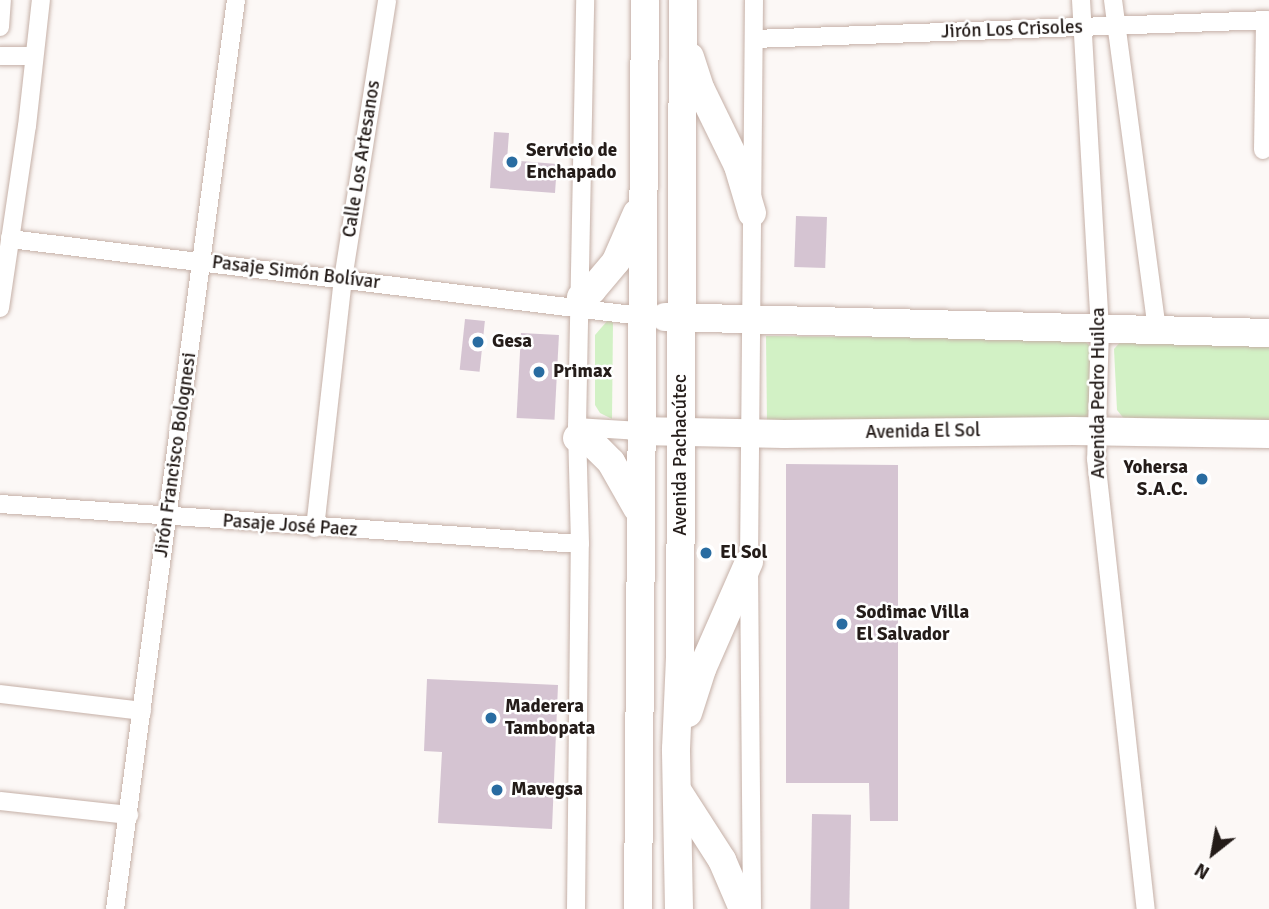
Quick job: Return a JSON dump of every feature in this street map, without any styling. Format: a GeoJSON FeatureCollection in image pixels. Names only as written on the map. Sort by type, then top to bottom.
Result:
{"type":"FeatureCollection","features":[{"type":"Feature","properties":{"kind":"main road","name":"Avenida Pachacútec"},"geometry":{"type":"LineString","coordinates":[[638,909],[642,527],[639,431],[645,0]]}},
{"type":"Feature","properties":{"kind":"main road","name":"Avenida Pachacútec"},"geometry":{"type":"LineString","coordinates":[[679,909],[679,793],[676,749],[680,659],[683,0]]}},
{"type":"Feature","properties":{"kind":"main road"},"geometry":{"type":"LineString","coordinates":[[683,36],[701,90],[738,166],[752,213]]}},
{"type":"Feature","properties":{"kind":"main road"},"geometry":{"type":"LineString","coordinates":[[581,303],[616,261],[642,197]]}},
{"type":"Feature","properties":{"kind":"main road"},"geometry":{"type":"LineString","coordinates":[[641,316],[1269,333]]}},
{"type":"Feature","properties":{"kind":"main road","name":"Avenida El Sol"},"geometry":{"type":"LineString","coordinates":[[639,431],[751,434],[1099,431],[1269,434]]}},
{"type":"Feature","properties":{"kind":"main road"},"geometry":{"type":"LineString","coordinates":[[577,432],[611,461],[631,493],[642,527]]}},
{"type":"Feature","properties":{"kind":"main road"},"geometry":{"type":"LineString","coordinates":[[676,749],[702,669],[749,562]]}},
{"type":"Feature","properties":{"kind":"main road"},"geometry":{"type":"LineString","coordinates":[[679,793],[722,860],[743,909]]}},
{"type":"Feature","properties":{"kind":"main road"},"geometry":{"type":"LineString","coordinates":[[622,909],[638,842]]}},
{"type":"Feature","properties":{"kind":"street"},"geometry":{"type":"LineString","coordinates":[[0,27],[2,0]]}},
{"type":"Feature","properties":{"kind":"street"},"geometry":{"type":"LineString","coordinates":[[0,308],[41,0]]}},
{"type":"Feature","properties":{"kind":"street","name":"Jirón Francisco Bolognesi"},"geometry":{"type":"LineString","coordinates":[[115,909],[236,0]]}},
{"type":"Feature","properties":{"kind":"street","name":"Calle Los Artesanos"},"geometry":{"type":"LineString","coordinates":[[315,528],[344,279],[387,0]]}},
{"type":"Feature","properties":{"kind":"street"},"geometry":{"type":"LineString","coordinates":[[576,909],[580,544],[577,432],[584,0]]}},
{"type":"Feature","properties":{"kind":"street"},"geometry":{"type":"LineString","coordinates":[[752,909],[749,562],[754,0]]}},
{"type":"Feature","properties":{"kind":"street","name":"Avenida Pedro Huilca"},"geometry":{"type":"LineString","coordinates":[[1081,0],[1100,328],[1099,431],[1096,459],[1146,909]]}},
{"type":"Feature","properties":{"kind":"street"},"geometry":{"type":"LineString","coordinates":[[1113,0],[1157,329]]}},
{"type":"Feature","properties":{"kind":"street"},"geometry":{"type":"LineString","coordinates":[[1263,150],[1267,20]]}},
{"type":"Feature","properties":{"kind":"street","name":"Jirón Los Crisoles"},"geometry":{"type":"LineString","coordinates":[[754,39],[1267,20]]}},
{"type":"Feature","properties":{"kind":"street"},"geometry":{"type":"LineString","coordinates":[[0,56],[33,56]]}},
{"type":"Feature","properties":{"kind":"street","name":"Pasaje Simón Bolívar"},"geometry":{"type":"LineString","coordinates":[[10,239],[344,279],[581,303]]}},
{"type":"Feature","properties":{"kind":"street"},"geometry":{"type":"LineString","coordinates":[[581,303],[641,316]]}},
{"type":"Feature","properties":{"kind":"street","name":"Avenida El Sol"},"geometry":{"type":"LineString","coordinates":[[577,432],[639,431]]}},
{"type":"Feature","properties":{"kind":"street","name":"Pasaje José Paez"},"geometry":{"type":"LineString","coordinates":[[0,504],[315,528],[580,544]]}},
{"type":"Feature","properties":{"kind":"street"},"geometry":{"type":"LineString","coordinates":[[0,694],[142,711]]}},
{"type":"Feature","properties":{"kind":"street"},"geometry":{"type":"LineString","coordinates":[[0,801],[129,815]]}},
{"type":"Feature","properties":{"kind":"green space"},"geometry":{"type":"Polygon","coordinates":[[[608,320],[613,322],[612,419],[600,413],[595,405],[595,335],[608,320]]]}},
{"type":"Feature","properties":{"kind":"green space"},"geometry":{"type":"Polygon","coordinates":[[[766,336],[1083,339],[1092,348],[1094,409],[1082,424],[767,423],[766,336]]]}},
{"type":"Feature","properties":{"kind":"green space"},"geometry":{"type":"Polygon","coordinates":[[[1123,339],[1269,341],[1269,426],[1129,425],[1117,410],[1114,349],[1123,339]]]}},
{"type":"Feature","properties":{"kind":"building","name":"Servicio de Enchapado"},"geometry":{"type":"Polygon","coordinates":[[[494,132],[509,133],[507,160],[557,164],[555,193],[490,188],[494,132]]]}},
{"type":"Feature","properties":{"kind":"building"},"geometry":{"type":"Polygon","coordinates":[[[796,216],[827,217],[825,268],[794,267],[796,216]]]}},
{"type":"Feature","properties":{"kind":"building"},"geometry":{"type":"Polygon","coordinates":[[[465,319],[485,321],[480,372],[460,370],[465,319]]]}},
{"type":"Feature","properties":{"kind":"building","name":"Primax"},"geometry":{"type":"Polygon","coordinates":[[[521,333],[559,335],[554,420],[517,418],[521,333]]]}},
{"type":"Feature","properties":{"kind":"building","name":"Sodimac Villa El Salvador"},"geometry":{"type":"Polygon","coordinates":[[[786,464],[898,465],[898,821],[870,821],[869,783],[786,783],[786,464]]]}},
{"type":"Feature","properties":{"kind":"building"},"geometry":{"type":"Polygon","coordinates":[[[427,679],[558,685],[552,829],[438,823],[442,752],[424,751],[427,679]]]}},
{"type":"Feature","properties":{"kind":"building"},"geometry":{"type":"Polygon","coordinates":[[[812,814],[851,815],[849,909],[810,909],[812,814]]]}},
{"type":"Feature","properties":{"kind":"place","name":"Servicio de Enchapado"},"geometry":{"type":"Point","coordinates":[512,162]}},
{"type":"Feature","properties":{"kind":"place","name":"Gesa"},"geometry":{"type":"Point","coordinates":[478,342]}},
{"type":"Feature","properties":{"kind":"place","name":"Primax"},"geometry":{"type":"Point","coordinates":[539,372]}},
{"type":"Feature","properties":{"kind":"place","name":"Yohersa S.A.C."},"geometry":{"type":"Point","coordinates":[1202,479]}},
{"type":"Feature","properties":{"kind":"place","name":"El Sol"},"geometry":{"type":"Point","coordinates":[706,553]}},
{"type":"Feature","properties":{"kind":"place","name":"Sodimac Villa El Salvador"},"geometry":{"type":"Point","coordinates":[842,624]}},
{"type":"Feature","properties":{"kind":"place","name":"Maderera Tambopata"},"geometry":{"type":"Point","coordinates":[491,718]}},
{"type":"Feature","properties":{"kind":"place","name":"Mavegsa"},"geometry":{"type":"Point","coordinates":[497,790]}}]}
